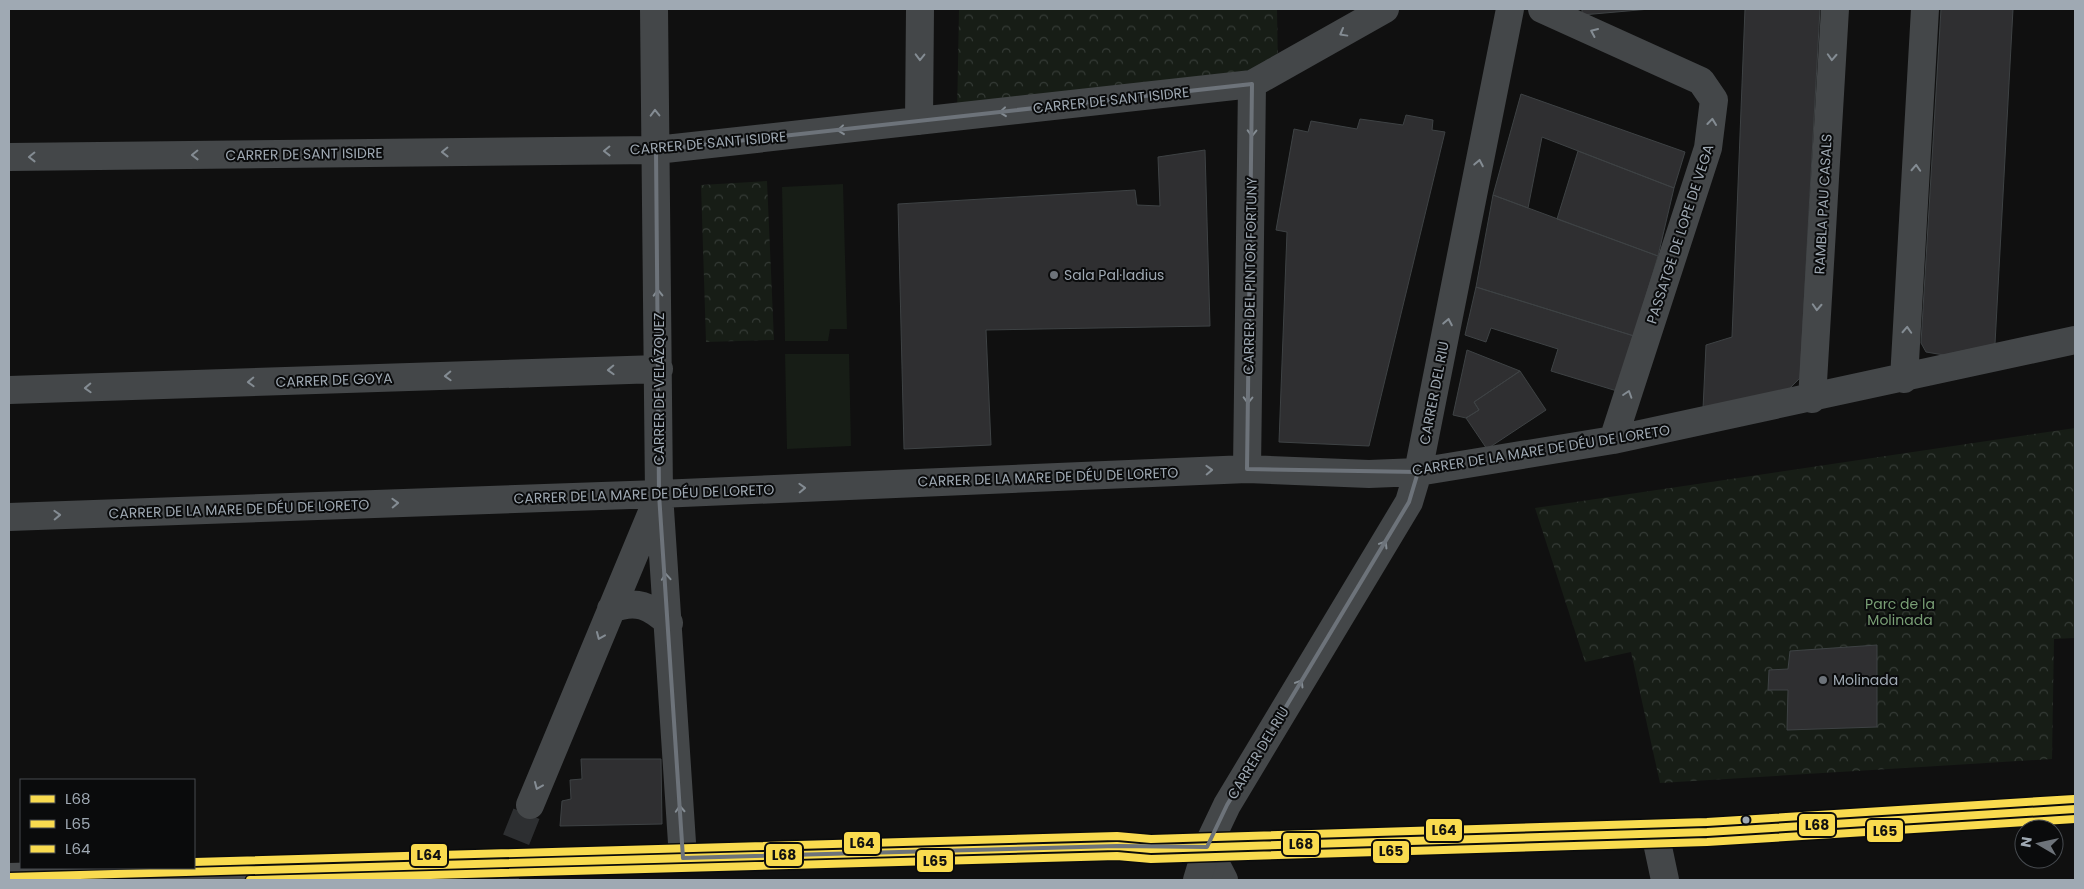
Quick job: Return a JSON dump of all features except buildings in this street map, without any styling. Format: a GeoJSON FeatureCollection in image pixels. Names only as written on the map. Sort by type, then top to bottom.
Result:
{"type":"FeatureCollection","features":[{"type":"Feature","properties":{"kind":"main road"},"geometry":{"type":"LineString","coordinates":[[9,877],[468,872],[683,858],[1117,846],[1151,849],[1655,833],[2075,810]]}},
{"type":"Feature","properties":{"kind":"street","name":"CARRER DE VELÁZQUEZ"},"geometry":{"type":"LineString","coordinates":[[654,9],[659,494],[683,858]]}},
{"type":"Feature","properties":{"kind":"street"},"geometry":{"type":"LineString","coordinates":[[919,121],[920,9]]}},
{"type":"Feature","properties":{"kind":"street","name":"CARRER DE SANT ISIDRE"},"geometry":{"type":"LineString","coordinates":[[9,157],[656,150],[1252,84],[1385,9]]}},
{"type":"Feature","properties":{"kind":"street","name":"CARRER DEL RIU"},"geometry":{"type":"LineString","coordinates":[[1197,880],[1207,847],[1227,805],[1408,502],[1418,472],[1510,9]]}},
{"type":"Feature","properties":{"kind":"street","name":"PASSATGE DE LOPE DE VEGA"},"geometry":{"type":"LineString","coordinates":[[1542,9],[1701,81],[1714,100],[1708,148],[1613,440]]}},
{"type":"Feature","properties":{"kind":"street","name":"RAMBLA PAU CASALS"},"geometry":{"type":"LineString","coordinates":[[1812,399],[1835,9]]}},
{"type":"Feature","properties":{"kind":"street"},"geometry":{"type":"LineString","coordinates":[[1904,379],[1925,9]]}},
{"type":"Feature","properties":{"kind":"street","name":"CARRER DEL PINTOR FORTUNY"},"geometry":{"type":"LineString","coordinates":[[1248,469],[1252,84]]}},
{"type":"Feature","properties":{"kind":"street","name":"CARRER DE LA MARE DE DÉU DE LORETO"},"geometry":{"type":"LineString","coordinates":[[9,517],[659,494],[1248,469],[1369,474],[1418,472],[1613,440],[1812,399],[2075,340]]}},
{"type":"Feature","properties":{"kind":"street","name":"CARRER DE GOYA"},"geometry":{"type":"LineString","coordinates":[[9,390],[659,369]]}},
{"type":"Feature","properties":{"kind":"street"},"geometry":{"type":"LineString","coordinates":[[530,805],[659,494]]}},
{"type":"Feature","properties":{"kind":"street"},"geometry":{"type":"LineString","coordinates":[[611,609],[634,603],[656,610],[669,623]]}},
{"type":"Feature","properties":{"kind":"street"},"geometry":{"type":"LineString","coordinates":[[1655,833],[1665,880]]}},
{"type":"Feature","properties":{"kind":"street"},"geometry":{"type":"LineString","coordinates":[[1207,847],[1224,880]]}},
{"type":"Feature","properties":{"kind":"highlighted area"},"geometry":{"type":"Polygon","coordinates":[[[1252,84],[1247,469],[1418,472],[1409,502],[1227,805],[1207,847],[1117,846],[683,858],[659,494],[656,150],[1252,84]]]}},
{"type":"Feature","properties":{"kind":"green space"},"geometry":{"type":"Polygon","coordinates":[[[959,9],[1277,9],[1278,69],[957,117],[959,9]]]}},
{"type":"Feature","properties":{"kind":"green space"},"geometry":{"type":"Polygon","coordinates":[[[767,181],[774,340],[706,342],[701,185],[767,181]]]}},
{"type":"Feature","properties":{"kind":"green space"},"geometry":{"type":"Polygon","coordinates":[[[843,184],[847,329],[830,329],[828,341],[785,341],[782,187],[843,184]]]}},
{"type":"Feature","properties":{"kind":"green space"},"geometry":{"type":"Polygon","coordinates":[[[785,354],[849,354],[851,446],[787,449],[785,354]]]}},
{"type":"Feature","properties":{"kind":"green space","name":"Parc de la Molinada"},"geometry":{"type":"Polygon","coordinates":[[[2075,428],[2075,638],[2054,639],[2052,759],[1660,783],[1631,652],[1585,662],[1535,508],[2075,428]]]}},
{"type":"Feature","properties":{"kind":"tunnel"},"geometry":{"type":"LineString","coordinates":[[504,880],[514,845],[530,805]]}},
{"type":"Feature","properties":{"kind":"transit line","name":"L64"},"geometry":{"type":"LineString","coordinates":[[195,862],[1117,836],[1151,839],[1707,822],[2074,799]]}},
{"type":"Feature","properties":{"kind":"transit line","name":"L68"},"geometry":{"type":"LineString","coordinates":[[9,877],[1117,846],[1151,849],[1707,832],[2075,809]]}},
{"type":"Feature","properties":{"kind":"transit line","name":"L65"},"geometry":{"type":"LineString","coordinates":[[250,880],[1117,856],[1151,859],[1707,842],[2075,819]]}},
{"type":"Feature","properties":{"kind":"place","name":"Sala Pal·ladius"},"geometry":{"type":"Point","coordinates":[1054,275]}},
{"type":"Feature","properties":{"kind":"place","name":"Molinada"},"geometry":{"type":"Point","coordinates":[1823,680]}}]}
